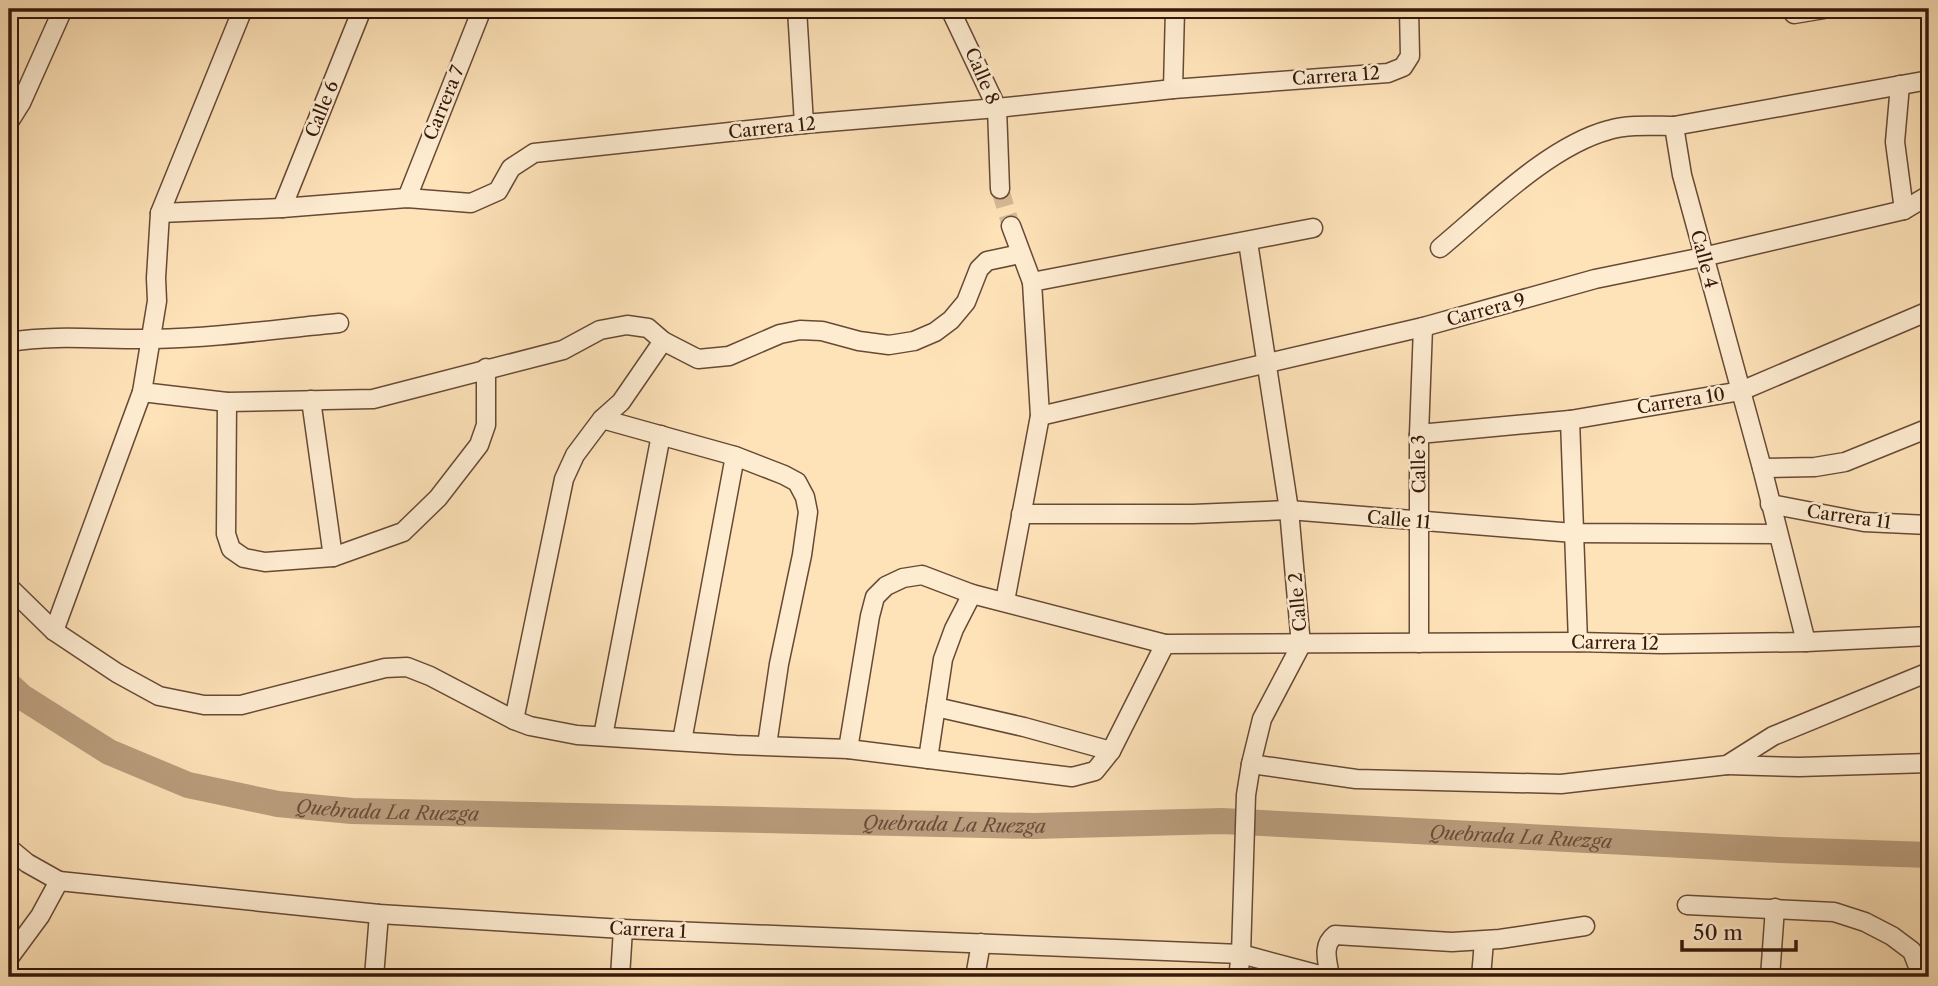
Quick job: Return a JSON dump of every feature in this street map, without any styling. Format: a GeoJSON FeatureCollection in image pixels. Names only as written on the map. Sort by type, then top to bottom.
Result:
{"type":"FeatureCollection","features":[{"type":"Feature","properties":{"kind":"street"},"geometry":{"type":"LineString","coordinates":[[9,122],[21,103],[63,9]]}},
{"type":"Feature","properties":{"kind":"street"},"geometry":{"type":"LineString","coordinates":[[54,631],[142,392],[157,301],[160,213],[243,9]]}},
{"type":"Feature","properties":{"kind":"street","name":"Calle 6"},"geometry":{"type":"LineString","coordinates":[[282,208],[362,9]]}},
{"type":"Feature","properties":{"kind":"street","name":"Carrera 7"},"geometry":{"type":"LineString","coordinates":[[407,198],[482,9]]}},
{"type":"Feature","properties":{"kind":"street"},"geometry":{"type":"LineString","coordinates":[[797,9],[804,124]]}},
{"type":"Feature","properties":{"kind":"street","name":"Calle 8"},"geometry":{"type":"LineString","coordinates":[[950,9],[997,108],[1000,189]]}},
{"type":"Feature","properties":{"kind":"street"},"geometry":{"type":"LineString","coordinates":[[1173,89],[1175,9]]}},
{"type":"Feature","properties":{"kind":"street","name":"Carrera 12"},"geometry":{"type":"LineString","coordinates":[[160,213],[282,208],[407,198],[471,203],[498,191],[511,168],[534,153],[1173,89],[1388,73],[1403,67],[1410,56],[1409,9]]}},
{"type":"Feature","properties":{"kind":"street"},"geometry":{"type":"LineString","coordinates":[[1794,13],[1824,9]]}},
{"type":"Feature","properties":{"kind":"street"},"geometry":{"type":"LineString","coordinates":[[1440,248],[1533,171],[1588,137],[1611,129],[1674,126],[1929,80]]}},
{"type":"Feature","properties":{"kind":"street"},"geometry":{"type":"LineString","coordinates":[[1900,85],[1895,142],[1904,210]]}},
{"type":"Feature","properties":{"kind":"street","name":"Calle 4"},"geometry":{"type":"LineString","coordinates":[[1674,126],[1682,175],[1762,468],[1806,642]]}},
{"type":"Feature","properties":{"kind":"street","name":"Carrera 9"},"geometry":{"type":"LineString","coordinates":[[1040,416],[1423,327],[1595,279],[1904,210],[1929,195]]}},
{"type":"Feature","properties":{"kind":"street"},"geometry":{"type":"LineString","coordinates":[[1005,601],[1040,416],[1032,282],[1011,226]]}},
{"type":"Feature","properties":{"kind":"street"},"geometry":{"type":"LineString","coordinates":[[1032,282],[1313,228]]}},
{"type":"Feature","properties":{"kind":"street","name":"Calle 2"},"geometry":{"type":"LineString","coordinates":[[1238,977],[1246,795],[1251,764],[1262,719],[1301,645],[1289,510],[1248,242]]}},
{"type":"Feature","properties":{"kind":"street"},"geometry":{"type":"LineString","coordinates":[[142,392],[227,402],[373,399],[563,350],[600,330],[627,325],[648,328],[663,341],[698,359],[729,356],[780,334],[800,330],[822,331],[859,341],[888,345],[914,341],[951,320],[966,302],[979,270],[987,261],[1020,254]]}},
{"type":"Feature","properties":{"kind":"street","name":"Carrera 10"},"geometry":{"type":"LineString","coordinates":[[1419,434],[1570,420],[1741,391],[1929,312]]}},
{"type":"Feature","properties":{"kind":"street"},"geometry":{"type":"LineString","coordinates":[[9,342],[38,337],[152,339],[209,336],[339,323]]}},
{"type":"Feature","properties":{"kind":"street","name":"Calle 3"},"geometry":{"type":"LineString","coordinates":[[1419,643],[1419,434],[1423,327]]}},
{"type":"Feature","properties":{"kind":"street"},"geometry":{"type":"LineString","coordinates":[[514,720],[564,479],[575,455],[602,419],[621,402],[663,341]]}},
{"type":"Feature","properties":{"kind":"street"},"geometry":{"type":"LineString","coordinates":[[227,402],[226,534],[231,549],[244,558],[265,562],[333,558],[403,532],[438,498],[480,445],[486,425],[486,368]]}},
{"type":"Feature","properties":{"kind":"street"},"geometry":{"type":"LineString","coordinates":[[311,400],[333,558]]}},
{"type":"Feature","properties":{"kind":"street"},"geometry":{"type":"LineString","coordinates":[[602,419],[735,456],[797,482],[805,497],[808,512],[802,555],[779,663],[767,745]]}},
{"type":"Feature","properties":{"kind":"street"},"geometry":{"type":"LineString","coordinates":[[1570,420],[1578,642]]}},
{"type":"Feature","properties":{"kind":"street"},"geometry":{"type":"LineString","coordinates":[[1762,468],[1815,467],[1845,461],[1929,428]]}},
{"type":"Feature","properties":{"kind":"street"},"geometry":{"type":"LineString","coordinates":[[603,736],[661,435]]}},
{"type":"Feature","properties":{"kind":"street"},"geometry":{"type":"LineString","coordinates":[[682,741],[735,456]]}},
{"type":"Feature","properties":{"kind":"street","name":"Carrera 11"},"geometry":{"type":"LineString","coordinates":[[1770,504],[1864,522],[1929,525]]}},
{"type":"Feature","properties":{"kind":"street","name":"Calle 11"},"geometry":{"type":"LineString","coordinates":[[1021,514],[1192,514],[1289,510],[1574,533],[1778,534]]}},
{"type":"Feature","properties":{"kind":"street","name":"Carrera 12"},"geometry":{"type":"LineString","coordinates":[[848,749],[875,597],[886,586],[903,578],[922,575],[972,594],[1165,644],[1662,644],[1806,642],[1929,636]]}},
{"type":"Feature","properties":{"kind":"street"},"geometry":{"type":"LineString","coordinates":[[9,587],[54,631],[117,673],[159,696],[204,705],[241,705],[385,668],[407,667],[430,676],[514,720],[566,733],[736,745],[848,749],[1072,777],[1095,771],[1111,751],[1165,644]]}},
{"type":"Feature","properties":{"kind":"street"},"geometry":{"type":"LineString","coordinates":[[928,759],[943,659],[954,629],[972,594]]}},
{"type":"Feature","properties":{"kind":"street"},"geometry":{"type":"LineString","coordinates":[[1727,765],[1773,736],[1929,672]]}},
{"type":"Feature","properties":{"kind":"street"},"geometry":{"type":"LineString","coordinates":[[936,707],[1111,751]]}},
{"type":"Feature","properties":{"kind":"street"},"geometry":{"type":"LineString","coordinates":[[1251,764],[1356,779],[1561,784],[1727,765],[1799,767],[1929,763]]}},
{"type":"Feature","properties":{"kind":"street"},"geometry":{"type":"LineString","coordinates":[[9,848],[27,863],[59,881],[40,916],[9,958]]}},
{"type":"Feature","properties":{"kind":"street","name":"Carrera 1"},"geometry":{"type":"LineString","coordinates":[[59,881],[379,914],[623,929],[1241,954],[1328,977]]}},
{"type":"Feature","properties":{"kind":"street"},"geometry":{"type":"LineString","coordinates":[[1687,905],[1834,912],[1865,922],[1892,936],[1912,951],[1922,977]]}},
{"type":"Feature","properties":{"kind":"street"},"geometry":{"type":"LineString","coordinates":[[1770,977],[1775,908]]}},
{"type":"Feature","properties":{"kind":"street"},"geometry":{"type":"LineString","coordinates":[[374,977],[379,914]]}},
{"type":"Feature","properties":{"kind":"street"},"geometry":{"type":"LineString","coordinates":[[1328,977],[1326,950],[1330,939],[1335,935],[1423,941],[1484,940],[1586,926]]}},
{"type":"Feature","properties":{"kind":"street"},"geometry":{"type":"LineString","coordinates":[[620,977],[623,929]]}},
{"type":"Feature","properties":{"kind":"street"},"geometry":{"type":"LineString","coordinates":[[1481,977],[1484,940]]}},
{"type":"Feature","properties":{"kind":"street"},"geometry":{"type":"LineString","coordinates":[[975,977],[981,943]]}},
{"type":"Feature","properties":{"kind":"waterway","name":"Quebrada La Ruezga"},"geometry":{"type":"LineString","coordinates":[[9,685],[22,697],[109,752],[188,785],[278,804],[352,811],[1034,826],[1222,821],[1780,850],[1929,855]]}},
{"type":"Feature","properties":{"kind":"tunnel"},"geometry":{"type":"LineString","coordinates":[[1000,189],[1011,226]]}}]}
